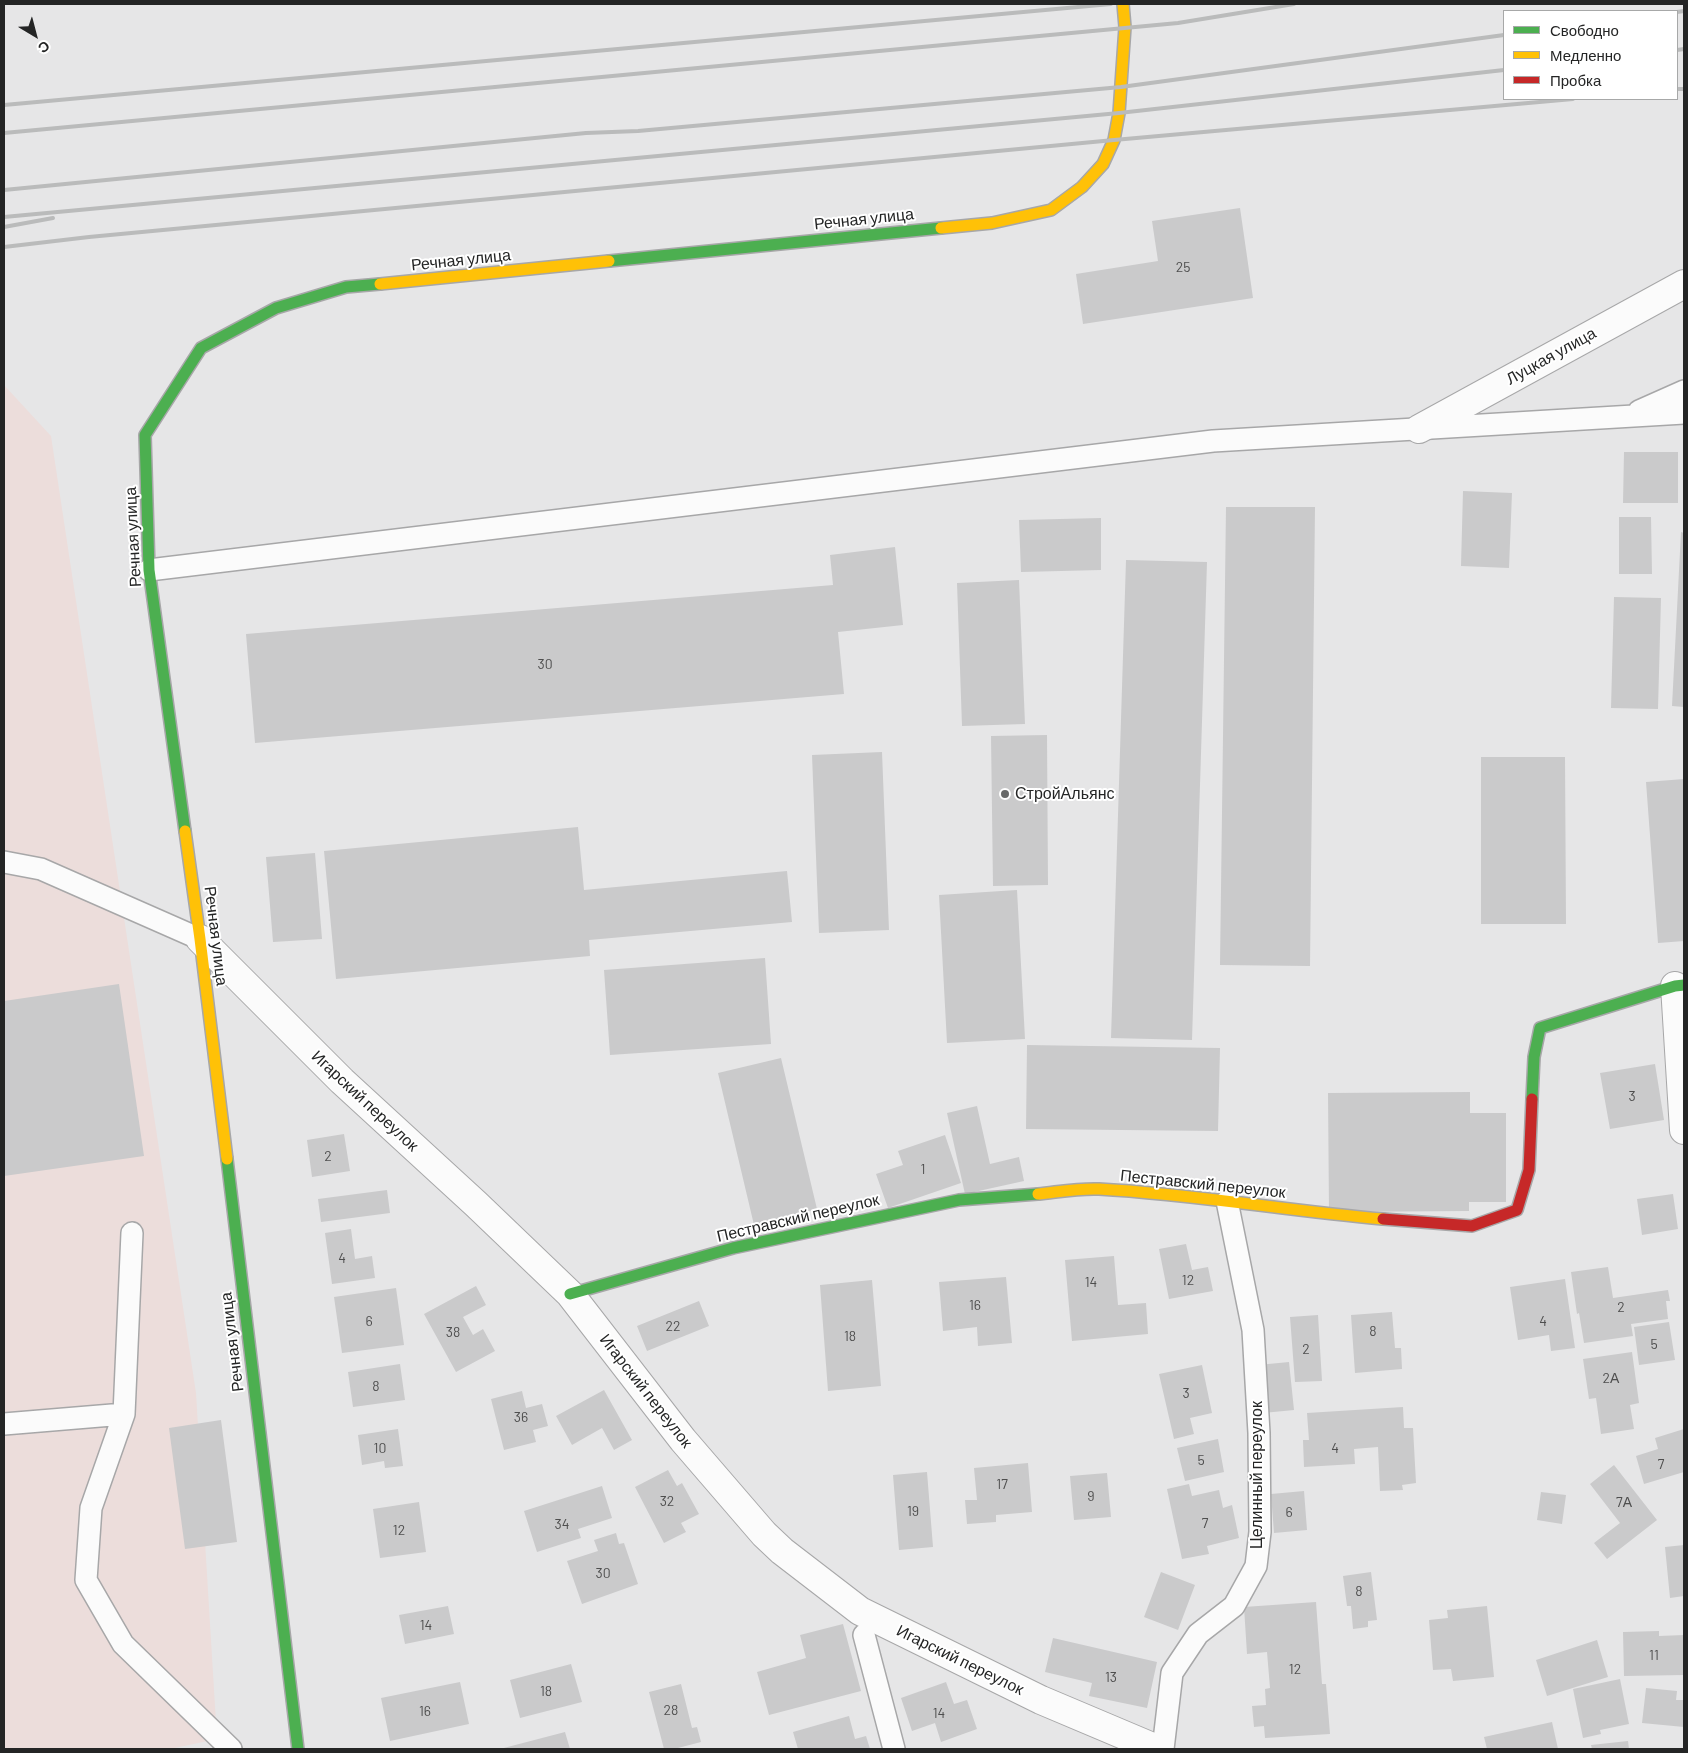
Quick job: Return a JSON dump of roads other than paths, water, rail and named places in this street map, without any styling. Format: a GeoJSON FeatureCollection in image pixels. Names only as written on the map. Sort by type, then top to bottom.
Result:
{"type":"FeatureCollection","features":[{"type":"Feature","properties":{"kind":"street","name":"Речная улица"},"geometry":{"type":"LineString","coordinates":[[298,1749],[200,938],[149,570],[145,435],[201,348],[276,308],[346,287],[992,223],[1051,210],[1082,187],[1103,164],[1114,140],[1119,113],[1125,27],[1123,4]]}},
{"type":"Feature","properties":{"kind":"street","name":"Луцкая улица"},"geometry":{"type":"LineString","coordinates":[[1419,429],[1684,284]]}},
{"type":"Feature","properties":{"kind":"street","name":"Игарский переулок"},"geometry":{"type":"LineString","coordinates":[[200,938],[342,1081],[476,1204],[570,1294],[683,1440],[764,1534],[782,1551],[860,1611],[1041,1700],[1157,1749]]}},
{"type":"Feature","properties":{"kind":"street","name":"Пестравский переулок"},"geometry":{"type":"LineString","coordinates":[[570,1294],[733,1248],[958,1200],[1097,1189],[1227,1201],[1340,1215],[1472,1226],[1517,1210],[1529,1170],[1534,1057],[1540,1028],[1680,986]]}},
{"type":"Feature","properties":{"kind":"street"},"geometry":{"type":"LineString","coordinates":[[1680,986],[1684,1130]]}},
{"type":"Feature","properties":{"kind":"lane"},"geometry":{"type":"LineString","coordinates":[[1625,417],[1684,391]]}},
{"type":"Feature","properties":{"kind":"lane"},"geometry":{"type":"LineString","coordinates":[[149,570],[1213,441],[1684,413]]}},
{"type":"Feature","properties":{"kind":"lane"},"geometry":{"type":"LineString","coordinates":[[4,862],[42,869],[200,938]]}},
{"type":"Feature","properties":{"kind":"lane","name":"Целинный переулок"},"geometry":{"type":"LineString","coordinates":[[1163,1749],[1172,1674],[1198,1634],[1234,1606],[1256,1566],[1260,1532],[1259,1433],[1252,1330],[1227,1201]]}},
{"type":"Feature","properties":{"kind":"lane"},"geometry":{"type":"LineString","coordinates":[[132,1233],[124,1414],[91,1508],[86,1580],[123,1644],[230,1749]]}},
{"type":"Feature","properties":{"kind":"lane"},"geometry":{"type":"LineString","coordinates":[[4,1424],[124,1414]]}},
{"type":"Feature","properties":{"kind":"lane"},"geometry":{"type":"LineString","coordinates":[[864,1635],[894,1749]]}},
{"type":"Feature","properties":{"kind":"railway"},"geometry":{"type":"LineString","coordinates":[[4,105],[1111,4]]}},
{"type":"Feature","properties":{"kind":"railway"},"geometry":{"type":"LineString","coordinates":[[4,133],[1178,23],[1294,4]]}},
{"type":"Feature","properties":{"kind":"railway"},"geometry":{"type":"LineString","coordinates":[[1678,12],[1684,11]]}},
{"type":"Feature","properties":{"kind":"railway"},"geometry":{"type":"LineString","coordinates":[[4,190],[586,133],[638,131],[1121,87],[1503,35]]}},
{"type":"Feature","properties":{"kind":"railway"},"geometry":{"type":"LineString","coordinates":[[1678,50],[1684,49]]}},
{"type":"Feature","properties":{"kind":"railway"},"geometry":{"type":"LineString","coordinates":[[4,217],[1119,113],[1503,70]]}},
{"type":"Feature","properties":{"kind":"railway"},"geometry":{"type":"LineString","coordinates":[[1678,89],[1684,89]]}},
{"type":"Feature","properties":{"kind":"railway"},"geometry":{"type":"LineString","coordinates":[[4,247],[89,237],[1114,140],[1562,100]]}},
{"type":"Feature","properties":{"kind":"railway"},"geometry":{"type":"LineString","coordinates":[[4,227],[53,218]]}},
{"type":"Feature","properties":{"kind":"place","name":"СтройАльянс"},"geometry":{"type":"Point","coordinates":[1005,794]}}]}
